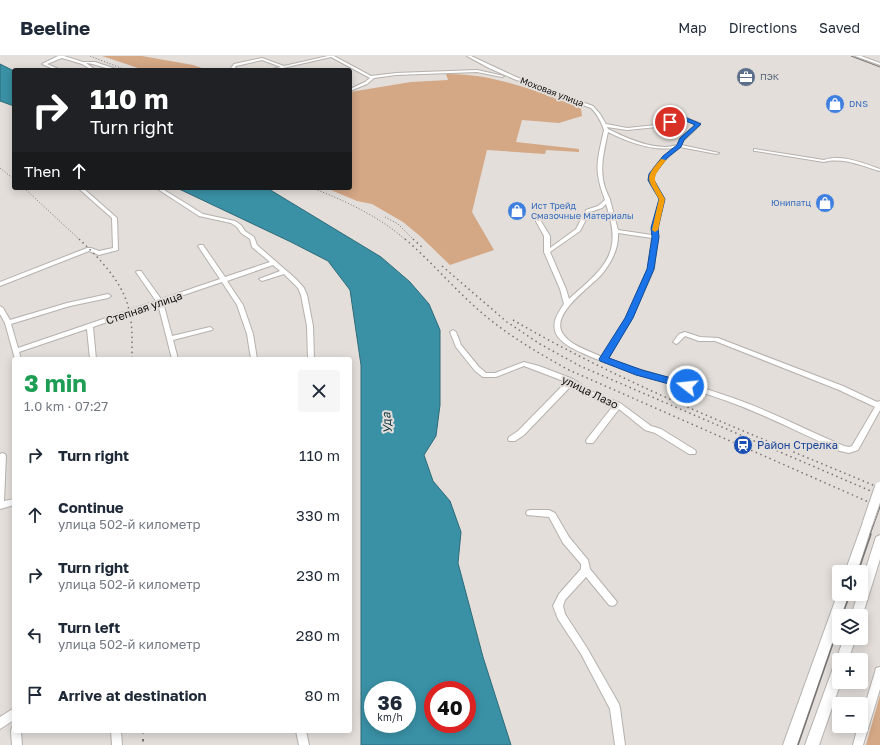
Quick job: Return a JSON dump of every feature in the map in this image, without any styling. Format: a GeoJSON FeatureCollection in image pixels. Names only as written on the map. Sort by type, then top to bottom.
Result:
{"type":"FeatureCollection","features":[{"type":"Feature","properties":{"kind":"main road"},"geometry":{"type":"LineString","coordinates":[[857,56],[880,64]]}},
{"type":"Feature","properties":{"kind":"main road"},"geometry":{"type":"LineString","coordinates":[[868,60],[880,60]]}},
{"type":"Feature","properties":{"kind":"main road"},"geometry":{"type":"LineString","coordinates":[[853,565],[880,487]]}},
{"type":"Feature","properties":{"kind":"main road"},"geometry":{"type":"LineString","coordinates":[[859,609],[880,540]]}},
{"type":"Feature","properties":{"kind":"main road"},"geometry":{"type":"LineString","coordinates":[[790,745],[841,601]]}},
{"type":"Feature","properties":{"kind":"main road"},"geometry":{"type":"LineString","coordinates":[[812,745],[832,688]]}},
{"type":"Feature","properties":{"kind":"street"},"geometry":{"type":"LineString","coordinates":[[54,68],[44,64],[60,56],[89,65],[92,68]]}},
{"type":"Feature","properties":{"kind":"street"},"geometry":{"type":"LineString","coordinates":[[279,68],[331,56],[371,77],[396,74],[477,71],[514,78]]}},
{"type":"Feature","properties":{"kind":"street"},"geometry":{"type":"LineString","coordinates":[[469,56],[514,78]]}},
{"type":"Feature","properties":{"kind":"street"},"geometry":{"type":"LineString","coordinates":[[233,68],[236,65],[262,60],[284,67]]}},
{"type":"Feature","properties":{"kind":"street"},"geometry":{"type":"LineString","coordinates":[[80,62],[95,63],[111,68]]}},
{"type":"Feature","properties":{"kind":"street"},"geometry":{"type":"LineString","coordinates":[[477,71],[490,67]]}},
{"type":"Feature","properties":{"kind":"street"},"geometry":{"type":"LineString","coordinates":[[352,89],[366,83],[371,77]]}},
{"type":"Feature","properties":{"kind":"street","name":"Моховая улица"},"geometry":{"type":"LineString","coordinates":[[514,78],[592,107],[596,110],[605,127]]}},
{"type":"Feature","properties":{"kind":"street"},"geometry":{"type":"LineString","coordinates":[[604,359],[629,318],[651,269],[655,228],[662,199],[651,180],[652,174],[665,157],[679,146],[682,139],[699,126],[697,122],[682,119],[657,126],[627,129],[605,127]]}},
{"type":"Feature","properties":{"kind":"street"},"geometry":{"type":"LineString","coordinates":[[605,127],[622,138],[655,147],[665,148],[679,146],[717,153]]}},
{"type":"Feature","properties":{"kind":"street"},"geometry":{"type":"LineString","coordinates":[[605,127],[600,164],[601,180],[608,199],[616,231],[616,243],[609,259],[599,275],[567,304],[559,318],[557,327],[562,337],[568,342],[604,359],[639,372],[712,393],[763,412],[834,445],[849,450],[855,448],[880,405],[841,388],[716,339],[699,339],[685,334],[681,335],[676,342]]}},
{"type":"Feature","properties":{"kind":"street"},"geometry":{"type":"LineString","coordinates":[[655,147],[665,157]]}},
{"type":"Feature","properties":{"kind":"street"},"geometry":{"type":"LineString","coordinates":[[756,150],[824,161],[830,159],[840,160],[880,170]]}},
{"type":"Feature","properties":{"kind":"street"},"geometry":{"type":"LineString","coordinates":[[0,284],[89,249],[99,253],[116,249],[114,218],[82,190]]}},
{"type":"Feature","properties":{"kind":"street"},"geometry":{"type":"LineString","coordinates":[[161,190],[201,215],[227,220],[239,226],[243,232],[252,238],[254,246],[272,263],[294,280],[301,288],[304,295],[310,326],[311,357]]}},
{"type":"Feature","properties":{"kind":"street"},"geometry":{"type":"LineString","coordinates":[[547,252],[578,230],[588,211],[600,206],[608,199]]}},
{"type":"Feature","properties":{"kind":"street"},"geometry":{"type":"LineString","coordinates":[[534,214],[547,236],[547,252],[563,289],[567,304]]}},
{"type":"Feature","properties":{"kind":"street"},"geometry":{"type":"LineString","coordinates":[[616,231],[655,237]]}},
{"type":"Feature","properties":{"kind":"street"},"geometry":{"type":"LineString","coordinates":[[201,246],[225,280],[240,305],[250,334],[254,357]]}},
{"type":"Feature","properties":{"kind":"street","name":"Степная улица"},"geometry":{"type":"LineString","coordinates":[[16,351],[90,327],[272,263]]}},
{"type":"Feature","properties":{"kind":"street"},"geometry":{"type":"LineString","coordinates":[[139,272],[160,302],[174,357]]}},
{"type":"Feature","properties":{"kind":"street"},"geometry":{"type":"LineString","coordinates":[[262,279],[284,272]]}},
{"type":"Feature","properties":{"kind":"street"},"geometry":{"type":"LineString","coordinates":[[8,323],[69,304],[108,296]]}},
{"type":"Feature","properties":{"kind":"street"},"geometry":{"type":"LineString","coordinates":[[0,308],[8,323],[18,357]]}},
{"type":"Feature","properties":{"kind":"street"},"geometry":{"type":"LineString","coordinates":[[90,327],[93,357]]}},
{"type":"Feature","properties":{"kind":"street"},"geometry":{"type":"LineString","coordinates":[[170,339],[210,329]]}},
{"type":"Feature","properties":{"kind":"street","name":"улица Лазо"},"geometry":{"type":"LineString","coordinates":[[453,332],[458,346],[477,369],[485,375],[496,375],[524,364],[537,368],[571,381],[594,396],[618,405],[648,428],[666,435],[692,452]]}},
{"type":"Feature","properties":{"kind":"street"},"geometry":{"type":"LineString","coordinates":[[512,439],[521,433],[571,381]]}},
{"type":"Feature","properties":{"kind":"street"},"geometry":{"type":"LineString","coordinates":[[590,441],[618,405]]}},
{"type":"Feature","properties":{"kind":"street"},"geometry":{"type":"LineString","coordinates":[[0,456],[2,456],[0,502]]}},
{"type":"Feature","properties":{"kind":"street"},"geometry":{"type":"LineString","coordinates":[[0,506],[12,503]]}},
{"type":"Feature","properties":{"kind":"street"},"geometry":{"type":"LineString","coordinates":[[530,513],[549,513],[552,515],[566,540],[585,563],[586,570],[612,602]]}},
{"type":"Feature","properties":{"kind":"street"},"geometry":{"type":"LineString","coordinates":[[586,570],[562,597],[558,606],[561,616],[584,651],[615,708],[620,745]]}},
{"type":"Feature","properties":{"kind":"street"},"geometry":{"type":"LineString","coordinates":[[858,745],[880,672]]}},
{"type":"Feature","properties":{"kind":"street"},"geometry":{"type":"LineString","coordinates":[[0,724],[12,715]]}},
{"type":"Feature","properties":{"kind":"street"},"geometry":{"type":"LineString","coordinates":[[16,733],[17,745]]}},
{"type":"Feature","properties":{"kind":"street"},"geometry":{"type":"LineString","coordinates":[[116,733],[117,745]]}},
{"type":"Feature","properties":{"kind":"street"},"geometry":{"type":"LineString","coordinates":[[301,733],[304,745]]}},
{"type":"Feature","properties":{"kind":"shaded area"},"geometry":{"type":"Polygon","coordinates":[[[102,56],[142,56],[202,68],[138,68],[102,56]]]}},
{"type":"Feature","properties":{"kind":"shaded area"},"geometry":{"type":"Polygon","coordinates":[[[446,74],[463,74],[496,79],[528,88],[575,105],[581,109],[582,116],[559,123],[522,120],[516,142],[579,149],[579,152],[546,150],[545,154],[487,150],[472,212],[494,250],[450,265],[403,222],[372,204],[357,201],[331,190],[352,190],[352,92],[411,82],[448,80],[446,74]]]}},
{"type":"Feature","properties":{"kind":"shaded area"},"geometry":{"type":"Polygon","coordinates":[[[880,695],[880,745],[866,745],[880,695]]]}},
{"type":"Feature","properties":{"kind":"water"},"geometry":{"type":"Polygon","coordinates":[[[0,64],[12,70],[12,105],[0,101],[0,64]]]}},
{"type":"Feature","properties":{"kind":"water","name":"Уда"},"geometry":{"type":"Polygon","coordinates":[[[181,190],[270,190],[381,257],[410,282],[429,304],[440,330],[440,405],[436,436],[424,455],[433,481],[450,501],[461,532],[458,563],[483,657],[511,745],[361,745],[361,365],[350,290],[328,261],[181,190]]]}},
{"type":"Feature","properties":{"kind":"tram line"},"geometry":{"type":"LineString","coordinates":[[851,56],[880,67]]}},
{"type":"Feature","properties":{"kind":"tram line"},"geometry":{"type":"LineString","coordinates":[[870,535],[880,507]]}},
{"type":"Feature","properties":{"kind":"tram line"},"geometry":{"type":"LineString","coordinates":[[860,565],[871,534]]}},
{"type":"Feature","properties":{"kind":"tram line"},"geometry":{"type":"LineString","coordinates":[[845,609],[847,601]]}},
{"type":"Feature","properties":{"kind":"tram line"},"geometry":{"type":"LineString","coordinates":[[798,745],[832,645]]}},
{"type":"Feature","properties":{"kind":"railway"},"geometry":{"type":"LineString","coordinates":[[90,56],[121,68]]}},
{"type":"Feature","properties":{"kind":"railway"},"geometry":{"type":"LineString","coordinates":[[0,168],[12,177]]}},
{"type":"Feature","properties":{"kind":"railway"},"geometry":{"type":"LineString","coordinates":[[26,190],[80,240]]}},
{"type":"Feature","properties":{"kind":"railway"},"geometry":{"type":"LineString","coordinates":[[317,190],[373,216],[406,240]]}},
{"type":"Feature","properties":{"kind":"railway"},"geometry":{"type":"LineString","coordinates":[[385,217],[398,224],[413,239]]}},
{"type":"Feature","properties":{"kind":"railway"},"geometry":{"type":"LineString","coordinates":[[79,239],[94,253],[108,270],[125,296],[131,319],[132,357]]}},
{"type":"Feature","properties":{"kind":"railway"},"geometry":{"type":"LineString","coordinates":[[405,239],[472,304],[492,321],[524,344],[557,364],[880,507]]}},
{"type":"Feature","properties":{"kind":"railway"},"geometry":{"type":"LineString","coordinates":[[413,239],[423,248]]}},
{"type":"Feature","properties":{"kind":"railway"},"geometry":{"type":"LineString","coordinates":[[442,266],[507,322],[540,344],[580,366],[880,495]]}},
{"type":"Feature","properties":{"kind":"railway"},"geometry":{"type":"LineString","coordinates":[[513,320],[647,389],[740,430],[880,488]]}},
{"type":"Feature","properties":{"kind":"railway"},"geometry":{"type":"LineString","coordinates":[[143,733],[143,745]]}},
{"type":"Feature","properties":{"kind":"slow traffic"},"geometry":{"type":"LineString","coordinates":[[655,230],[662,199],[651,180],[652,174],[663,160]]}},
{"type":"Feature","properties":{"kind":"place","name":"ПЭК"},"geometry":{"type":"Point","coordinates":[746,77]}},
{"type":"Feature","properties":{"kind":"place","name":"DNS"},"geometry":{"type":"Point","coordinates":[835,104]}},
{"type":"Feature","properties":{"kind":"place","name":"Юнипатц"},"geometry":{"type":"Point","coordinates":[825,203]}},
{"type":"Feature","properties":{"kind":"place","name":"Ист Трейд Смазочные Материалы"},"geometry":{"type":"Point","coordinates":[517,211]}},
{"type":"Feature","properties":{"kind":"place","name":"Район Стрелка"},"geometry":{"type":"Point","coordinates":[743,445]}},
{"type":"Feature","properties":{"kind":"route"},"geometry":{"type":"LineString","coordinates":[[670,122],[687,119],[697,122],[699,126],[682,139],[679,146],[665,157],[652,174],[651,180],[662,199],[655,228],[651,269],[629,318],[604,359],[639,372],[687,386]]}}]}
